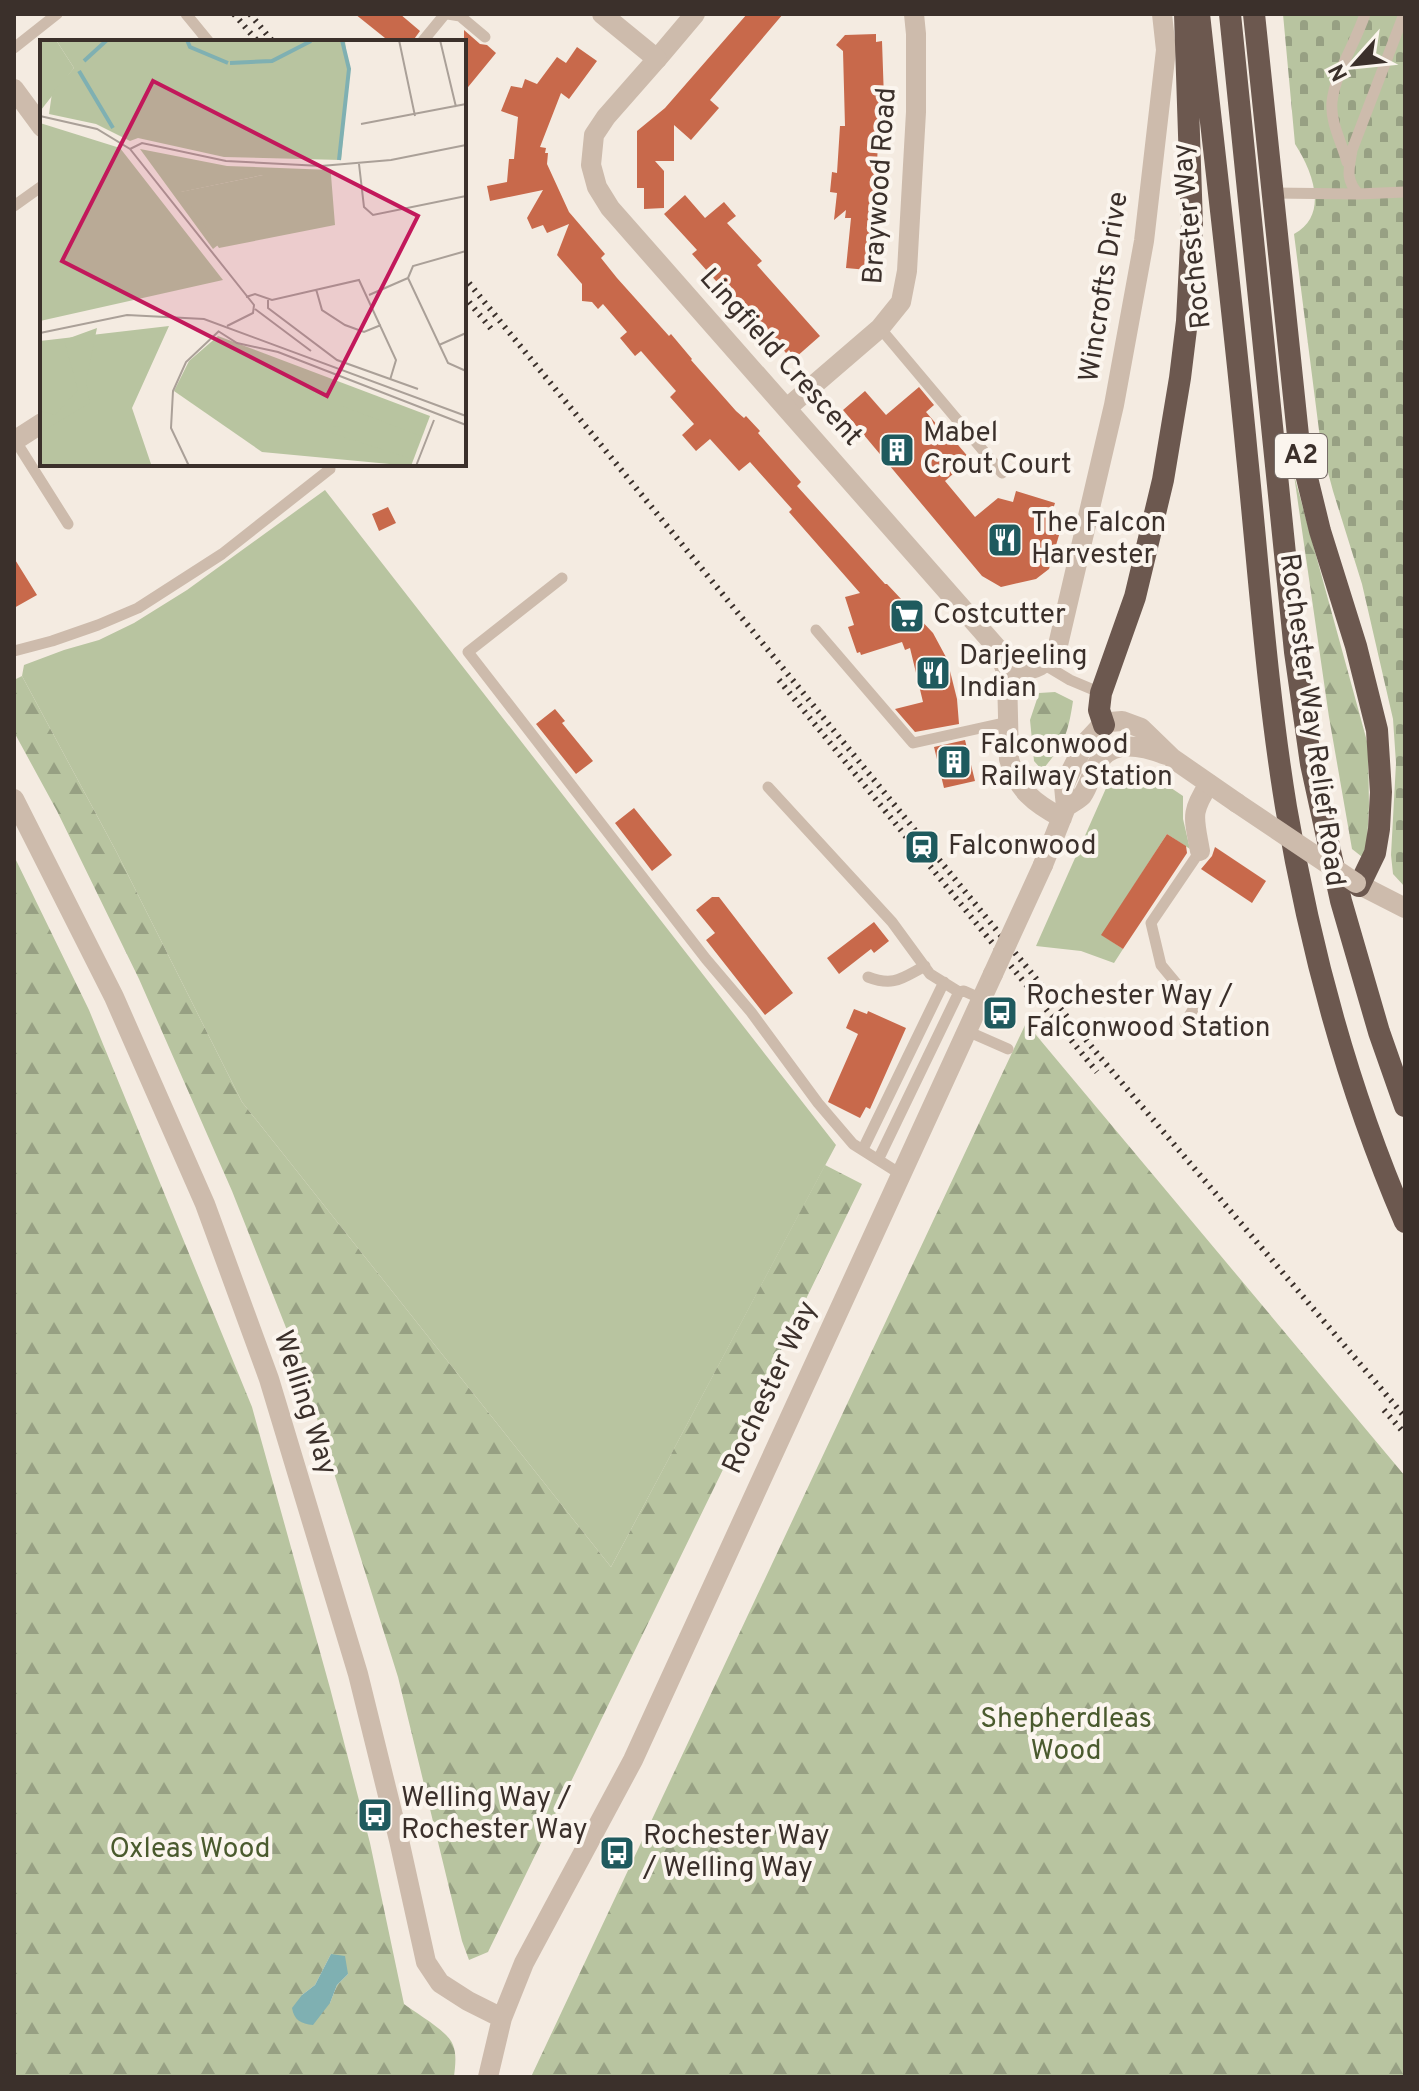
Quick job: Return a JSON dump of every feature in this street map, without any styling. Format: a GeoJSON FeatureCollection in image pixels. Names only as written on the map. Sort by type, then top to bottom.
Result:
{"type":"FeatureCollection","features":[{"type":"Feature","properties":{"kind":"highway"},"geometry":{"type":"LineString","coordinates":[[1104,725],[1099,710],[1101,693],[1135,597],[1163,480],[1187,321],[1192,225],[1185,14]]}},
{"type":"Feature","properties":{"kind":"highway","name":"Rochester Way"},"geometry":{"type":"LineString","coordinates":[[1199,14],[1247,452]]}},
{"type":"Feature","properties":{"kind":"highway","name":"Rochester Way Relief Road"},"geometry":{"type":"LineString","coordinates":[[1230,14],[1273,450],[1295,652],[1311,764],[1341,901],[1379,1032],[1405,1106]]}},
{"type":"Feature","properties":{"kind":"highway","name":"A2"},"geometry":{"type":"LineString","coordinates":[[1254,14],[1299,445],[1377,730],[1381,792],[1379,829],[1375,853],[1358,884]]}},
{"type":"Feature","properties":{"kind":"highway","name":"Rochester Way Relief Road"},"geometry":{"type":"LineString","coordinates":[[1247,452],[1272,706],[1299,877],[1333,1016],[1405,1222]]}},
{"type":"Feature","properties":{"kind":"street"},"geometry":{"type":"LineString","coordinates":[[602,14],[657,59]]}},
{"type":"Feature","properties":{"kind":"street","name":"Lingfield Crescent"},"geometry":{"type":"LineString","coordinates":[[695,14],[594,135],[591,165],[597,187],[610,208],[998,649],[1007,674],[1009,759],[1018,783],[1035,803],[1064,812]]}},
{"type":"Feature","properties":{"kind":"street","name":"Braywood Road"},"geometry":{"type":"LineString","coordinates":[[787,408],[880,328],[901,302],[907,271],[916,112],[914,14]]}},
{"type":"Feature","properties":{"kind":"street","name":"Wincrofts Drive"},"geometry":{"type":"LineString","coordinates":[[1045,665],[1058,645],[1062,631],[1114,405],[1144,241],[1166,50],[1162,14]]}},
{"type":"Feature","properties":{"kind":"street"},"geometry":{"type":"LineString","coordinates":[[14,89],[40,124]]}},
{"type":"Feature","properties":{"kind":"street"},"geometry":{"type":"LineString","coordinates":[[14,441],[40,424]]}},
{"type":"Feature","properties":{"kind":"street"},"geometry":{"type":"LineString","coordinates":[[1007,674],[1045,665]]}},
{"type":"Feature","properties":{"kind":"street"},"geometry":{"type":"LineString","coordinates":[[1104,725],[1122,721],[1141,728],[1172,758],[1209,784],[1358,884],[1405,908]]}},
{"type":"Feature","properties":{"kind":"street","name":"Rochester Way"},"geometry":{"type":"LineString","coordinates":[[488,2077],[502,2018],[524,1963],[633,1760],[1043,865],[1064,812],[1064,786],[1068,777],[1085,743],[1104,725]]}},
{"type":"Feature","properties":{"kind":"street"},"geometry":{"type":"LineString","coordinates":[[1064,812],[1082,795],[1096,765],[1109,751],[1123,746],[1137,747],[1172,758]]}},
{"type":"Feature","properties":{"kind":"street"},"geometry":{"type":"LineString","coordinates":[[1200,851],[1193,816],[1209,784]]}},
{"type":"Feature","properties":{"kind":"street","name":"Welling Way"},"geometry":{"type":"LineString","coordinates":[[14,799],[114,997],[205,1204],[269,1379],[358,1674],[426,1962],[440,1983],[502,2018]]}},
{"type":"Feature","properties":{"kind":"lane"},"geometry":{"type":"LineString","coordinates":[[14,48],[57,14]]}},
{"type":"Feature","properties":{"kind":"lane"},"geometry":{"type":"LineString","coordinates":[[186,14],[207,40]]}},
{"type":"Feature","properties":{"kind":"lane"},"geometry":{"type":"LineString","coordinates":[[424,40],[446,14],[460,16],[485,37]]}},
{"type":"Feature","properties":{"kind":"lane"},"geometry":{"type":"LineString","coordinates":[[1358,194],[1350,184],[1332,103],[1336,85],[1365,14]]}},
{"type":"Feature","properties":{"kind":"lane"},"geometry":{"type":"LineString","coordinates":[[1349,171],[1352,150],[1404,14]]}},
{"type":"Feature","properties":{"kind":"lane"},"geometry":{"type":"LineString","coordinates":[[14,206],[40,187]]}},
{"type":"Feature","properties":{"kind":"lane"},"geometry":{"type":"LineString","coordinates":[[1271,193],[1405,192]]}},
{"type":"Feature","properties":{"kind":"lane"},"geometry":{"type":"LineString","coordinates":[[880,328],[1002,473]]}},
{"type":"Feature","properties":{"kind":"lane"},"geometry":{"type":"LineString","coordinates":[[14,441],[68,524]]}},
{"type":"Feature","properties":{"kind":"lane"},"geometry":{"type":"LineString","coordinates":[[14,651],[52,641],[138,608],[222,554],[330,469]]}},
{"type":"Feature","properties":{"kind":"lane"},"geometry":{"type":"LineString","coordinates":[[562,578],[468,652],[706,959],[751,1012],[818,1103],[853,1144],[902,1175]]}},
{"type":"Feature","properties":{"kind":"lane"},"geometry":{"type":"LineString","coordinates":[[816,630],[913,743],[1008,722]]}},
{"type":"Feature","properties":{"kind":"lane"},"geometry":{"type":"LineString","coordinates":[[1045,665],[1101,693]]}},
{"type":"Feature","properties":{"kind":"lane"},"geometry":{"type":"LineString","coordinates":[[768,787],[892,922],[930,974],[959,992],[985,992]]}},
{"type":"Feature","properties":{"kind":"lane"},"geometry":{"type":"LineString","coordinates":[[1185,1023],[1195,1006],[1161,965],[1151,923],[1200,851]]}},
{"type":"Feature","properties":{"kind":"lane"},"geometry":{"type":"LineString","coordinates":[[868,977],[881,982],[896,982],[925,966]]}},
{"type":"Feature","properties":{"kind":"lane"},"geometry":{"type":"LineString","coordinates":[[863,1149],[944,982]]}},
{"type":"Feature","properties":{"kind":"lane"},"geometry":{"type":"LineString","coordinates":[[878,1160],[959,992]]}},
{"type":"Feature","properties":{"kind":"lane"},"geometry":{"type":"LineString","coordinates":[[967,1031],[1008,1049]]}},
{"type":"Feature","properties":{"kind":"green space"},"geometry":{"type":"Polygon","coordinates":[[[1283,14],[1405,14],[1405,887],[1393,874],[1391,855],[1396,763],[1393,719],[1362,584],[1321,446],[1294,234],[1312,216],[1314,192],[1307,166],[1295,144],[1283,14]]]}},
{"type":"Feature","properties":{"kind":"green space"},"geometry":{"type":"Polygon","coordinates":[[[1294,475],[1368,745],[1366,860],[1352,849],[1329,717],[1294,475]]]}},
{"type":"Feature","properties":{"kind":"green space"},"geometry":{"type":"Polygon","coordinates":[[[325,490],[836,1145],[611,1567],[242,1102],[116,851],[22,676],[24,665],[99,640],[134,623],[187,590],[325,490]]]}},
{"type":"Feature","properties":{"kind":"green space"},"geometry":{"type":"Polygon","coordinates":[[[22,676],[116,851],[242,1102],[611,1567],[825,1165],[862,1184],[488,1952],[469,1960],[398,1677],[298,1358],[232,1191],[139,979],[57,811],[14,732],[14,680],[22,676]]]}},
{"type":"Feature","properties":{"kind":"green space"},"geometry":{"type":"Polygon","coordinates":[[[1055,692],[1073,701],[1067,731],[1042,770],[1034,761],[1030,720],[1039,693],[1055,692]]]}},
{"type":"Feature","properties":{"kind":"green space"},"geometry":{"type":"Polygon","coordinates":[[[1140,767],[1183,796],[1183,819],[1190,849],[1167,834],[1102,935],[1123,949],[1114,963],[1081,951],[1036,946],[1111,777],[1140,767]]]}},
{"type":"Feature","properties":{"kind":"green space","name":"Oxleas Wood"},"geometry":{"type":"Polygon","coordinates":[[[14,856],[89,1010],[252,1407],[370,1843],[404,2004],[445,2034],[453,2045],[455,2061],[454,2077],[14,2077],[14,856]],[[331,1954],[315,1985],[302,1995],[330,2003],[337,1985],[348,1974],[331,1954]]]}},
{"type":"Feature","properties":{"kind":"green space","name":"Shepherdleas Wood"},"geometry":{"type":"Polygon","coordinates":[[[1026,1023],[1405,1476],[1405,2077],[531,2077],[1026,1023]]]}},
{"type":"Feature","properties":{"kind":"water"},"geometry":{"type":"Polygon","coordinates":[[[331,1954],[345,1956],[348,1974],[337,1985],[330,2003],[313,2025],[302,2022],[294,2016],[292,2008],[315,1985],[331,1954]]]}},
{"type":"Feature","properties":{"kind":"building"},"geometry":{"type":"Polygon","coordinates":[[[355,14],[400,14],[420,31],[413,40],[388,40],[355,14]]]}},
{"type":"Feature","properties":{"kind":"building"},"geometry":{"type":"Polygon","coordinates":[[[747,14],[783,14],[710,100],[719,108],[691,140],[674,125],[674,161],[655,161],[664,171],[664,208],[644,209],[644,188],[637,188],[637,131],[665,108],[747,14]]]}},
{"type":"Feature","properties":{"kind":"building"},"geometry":{"type":"Polygon","coordinates":[[[464,30],[496,53],[466,90],[466,40],[464,30]]]}},
{"type":"Feature","properties":{"kind":"building"},"geometry":{"type":"Polygon","coordinates":[[[876,34],[876,42],[882,41],[884,99],[880,99],[875,207],[868,270],[846,268],[851,218],[845,218],[846,210],[834,220],[837,193],[830,192],[832,172],[837,173],[840,126],[845,126],[843,51],[836,45],[845,35],[876,34]]]}},
{"type":"Feature","properties":{"kind":"building"},"geometry":{"type":"Polygon","coordinates":[[[577,47],[597,61],[569,99],[561,93],[540,147],[546,148],[547,164],[569,212],[605,254],[601,258],[617,278],[669,336],[671,334],[736,411],[744,418],[746,416],[760,431],[758,433],[801,482],[797,486],[933,633],[947,659],[957,699],[959,724],[915,732],[895,709],[923,702],[910,648],[905,650],[902,642],[861,655],[857,653],[848,627],[854,625],[845,597],[860,593],[750,462],[739,471],[710,439],[696,451],[682,435],[694,424],[670,397],[676,391],[641,351],[635,356],[620,338],[627,332],[603,304],[598,309],[592,302],[582,301],[582,284],[557,255],[569,224],[547,233],[543,225],[532,229],[527,218],[543,190],[490,201],[487,186],[507,182],[509,159],[514,159],[518,117],[501,111],[511,86],[522,88],[525,79],[537,84],[557,57],[566,63],[577,47]]]}},
{"type":"Feature","properties":{"kind":"building"},"geometry":{"type":"Polygon","coordinates":[[[685,195],[705,218],[724,202],[736,216],[727,223],[762,261],[757,265],[820,336],[795,358],[789,350],[786,353],[761,323],[752,316],[749,318],[692,254],[697,250],[664,214],[685,195]]]}},
{"type":"Feature","properties":{"kind":"building"},"geometry":{"type":"Polygon","coordinates":[[[919,387],[934,405],[926,412],[970,459],[945,481],[975,517],[998,498],[1013,502],[1016,491],[1055,503],[1049,522],[1062,525],[1049,569],[1036,579],[1001,587],[982,576],[843,410],[865,391],[886,415],[919,387]]]}},
{"type":"Feature","properties":{"kind":"building"},"geometry":{"type":"Polygon","coordinates":[[[388,507],[396,523],[379,531],[372,514],[388,507]]]}},
{"type":"Feature","properties":{"kind":"building"},"geometry":{"type":"Polygon","coordinates":[[[14,558],[37,595],[14,608],[14,558]]]}},
{"type":"Feature","properties":{"kind":"building"},"geometry":{"type":"Polygon","coordinates":[[[555,709],[565,721],[562,723],[593,761],[576,774],[536,724],[555,709]]]}},
{"type":"Feature","properties":{"kind":"building","name":"Falconwood Railway Station"},"geometry":{"type":"Polygon","coordinates":[[[965,740],[975,781],[944,788],[934,747],[965,740]]]}},
{"type":"Feature","properties":{"kind":"building"},"geometry":{"type":"Polygon","coordinates":[[[634,808],[672,855],[652,871],[615,823],[634,808]]]}},
{"type":"Feature","properties":{"kind":"building"},"geometry":{"type":"Polygon","coordinates":[[[1167,834],[1186,846],[1187,853],[1123,949],[1101,935],[1167,834]]]}},
{"type":"Feature","properties":{"kind":"building"},"geometry":{"type":"Polygon","coordinates":[[[1215,847],[1266,881],[1252,903],[1201,869],[1215,847]]]}},
{"type":"Feature","properties":{"kind":"building"},"geometry":{"type":"Polygon","coordinates":[[[712,897],[719,897],[793,993],[765,1015],[706,940],[715,933],[696,910],[712,897]]]}},
{"type":"Feature","properties":{"kind":"building"},"geometry":{"type":"Polygon","coordinates":[[[874,922],[889,941],[874,953],[871,949],[839,974],[827,958],[874,922]]]}},
{"type":"Feature","properties":{"kind":"building"},"geometry":{"type":"Polygon","coordinates":[[[854,1009],[867,1014],[868,1011],[906,1028],[870,1109],[866,1107],[860,1118],[828,1102],[858,1034],[846,1028],[854,1009]]]}},
{"type":"Feature","properties":{"kind":"railway"},"geometry":{"type":"LineString","coordinates":[[234,14],[256,40]]}},
{"type":"Feature","properties":{"kind":"railway"},"geometry":{"type":"LineString","coordinates":[[250,14],[271,40]]}},
{"type":"Feature","properties":{"kind":"railway"},"geometry":{"type":"LineString","coordinates":[[466,279],[1100,1057],[1405,1417]]}},
{"type":"Feature","properties":{"kind":"railway"},"geometry":{"type":"LineString","coordinates":[[466,298],[493,331]]}},
{"type":"Feature","properties":{"kind":"railway"},"geometry":{"type":"LineString","coordinates":[[779,680],[1097,1072]]}},
{"type":"Feature","properties":{"kind":"railway"},"geometry":{"type":"LineString","coordinates":[[1384,1410],[1405,1434]]}},
{"type":"Feature","properties":{"kind":"place","name":"Mabel Crout Court"},"geometry":{"type":"Point","coordinates":[897,450]}},
{"type":"Feature","properties":{"kind":"place","name":"The Falcon Harvester"},"geometry":{"type":"Point","coordinates":[1005,540]}},
{"type":"Feature","properties":{"kind":"place","name":"Costcutter"},"geometry":{"type":"Point","coordinates":[907,616]}},
{"type":"Feature","properties":{"kind":"place","name":"Darjeeling Indian"},"geometry":{"type":"Point","coordinates":[933,673]}},
{"type":"Feature","properties":{"kind":"place","name":"Falconwood Railway Station"},"geometry":{"type":"Point","coordinates":[954,762]}},
{"type":"Feature","properties":{"kind":"place","name":"Falconwood"},"geometry":{"type":"Point","coordinates":[922,847]}},
{"type":"Feature","properties":{"kind":"place","name":"Rochester Way / Falconwood Station"},"geometry":{"type":"Point","coordinates":[1000,1013]}},
{"type":"Feature","properties":{"kind":"place","name":"Welling Way / Rochester Way"},"geometry":{"type":"Point","coordinates":[375,1815]}},
{"type":"Feature","properties":{"kind":"place","name":"Rochester Way / Welling Way"},"geometry":{"type":"Point","coordinates":[617,1853]}}]}
